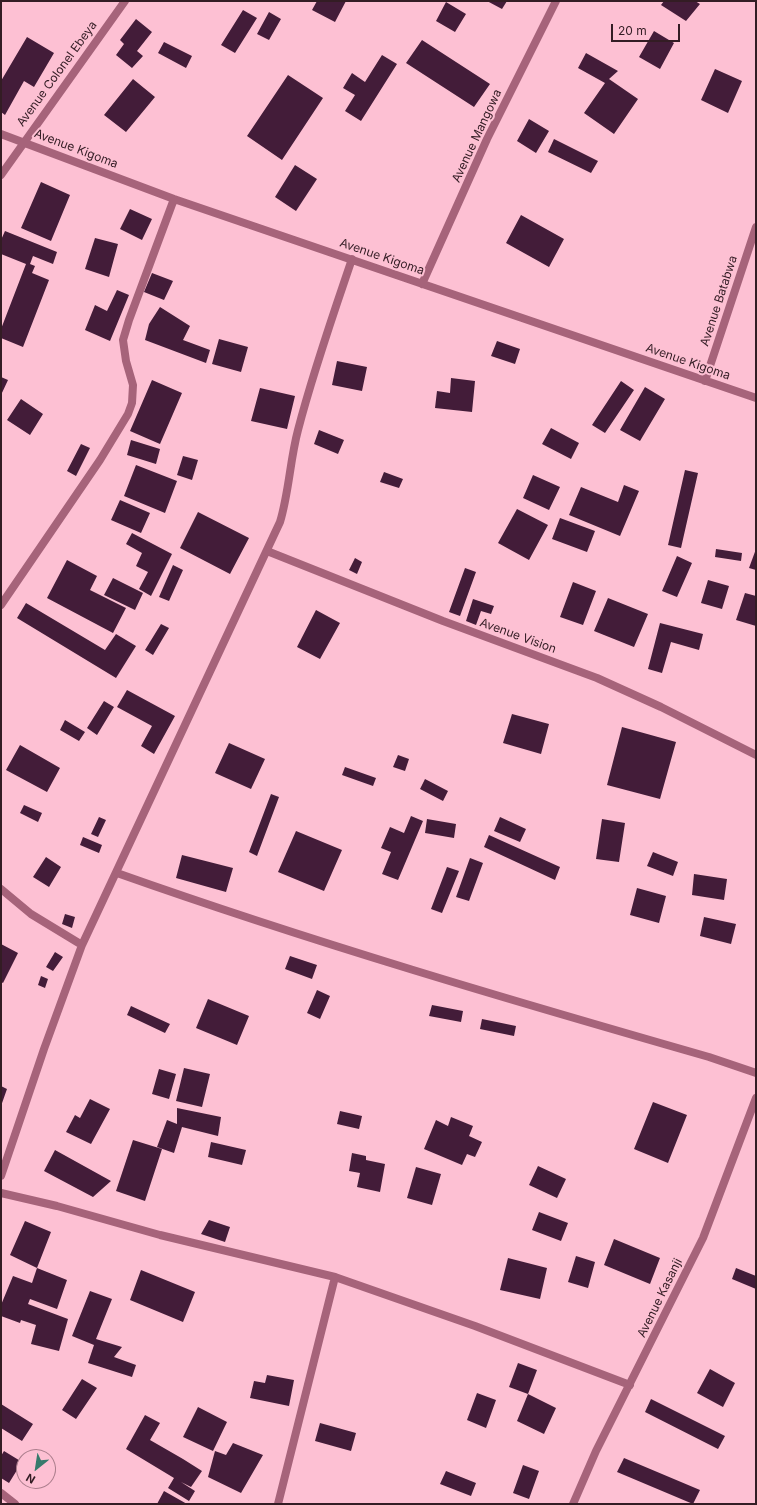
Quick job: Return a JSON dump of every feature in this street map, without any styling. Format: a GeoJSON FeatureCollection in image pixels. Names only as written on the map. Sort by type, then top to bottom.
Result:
{"type":"FeatureCollection","features":[{"type":"Feature","properties":{"kind":"street","name":"Avenue Colonel Ebeya"},"geometry":{"type":"LineString","coordinates":[[1,175],[125,1]]}},
{"type":"Feature","properties":{"kind":"street","name":"Avenue Mangowa"},"geometry":{"type":"LineString","coordinates":[[422,284],[487,139],[556,1]]}},
{"type":"Feature","properties":{"kind":"street","name":"Avenue Kigoma"},"geometry":{"type":"LineString","coordinates":[[1,134],[174,199],[756,398]]}},
{"type":"Feature","properties":{"kind":"street"},"geometry":{"type":"LineString","coordinates":[[1,605],[100,460],[128,414],[132,403],[133,385],[126,361],[123,340],[174,199]]}},
{"type":"Feature","properties":{"kind":"street","name":"Avenue Batabwa"},"geometry":{"type":"LineString","coordinates":[[705,381],[756,227]]}},
{"type":"Feature","properties":{"kind":"street"},"geometry":{"type":"LineString","coordinates":[[1,1176],[82,945],[280,522],[284,509],[298,429],[322,347],[352,259]]}},
{"type":"Feature","properties":{"kind":"street","name":"Avenue Vision"},"geometry":{"type":"LineString","coordinates":[[267,551],[443,621],[597,678],[661,707],[756,754]]}},
{"type":"Feature","properties":{"kind":"street"},"geometry":{"type":"LineString","coordinates":[[117,873],[237,915],[353,952],[709,1057],[756,1073]]}},
{"type":"Feature","properties":{"kind":"street"},"geometry":{"type":"LineString","coordinates":[[1,889],[31,914],[82,945]]}},
{"type":"Feature","properties":{"kind":"street","name":"Avenue Kasanji"},"geometry":{"type":"LineString","coordinates":[[573,1504],[596,1451],[703,1238],[756,1098]]}},
{"type":"Feature","properties":{"kind":"street"},"geometry":{"type":"LineString","coordinates":[[1,1193],[44,1202],[160,1235],[335,1277],[475,1326],[630,1385]]}},
{"type":"Feature","properties":{"kind":"street"},"geometry":{"type":"LineString","coordinates":[[278,1504],[335,1277]]}},
{"type":"Feature","properties":{"kind":"street"},"geometry":{"type":"LineString","coordinates":[[1,1493],[15,1504]]}},
{"type":"Feature","properties":{"kind":"building"},"geometry":{"type":"Polygon","coordinates":[[[317,1],[346,1],[335,22],[312,10],[317,1]]]}},
{"type":"Feature","properties":{"kind":"building"},"geometry":{"type":"Polygon","coordinates":[[[487,1],[507,1],[502,9],[487,1]]]}},
{"type":"Feature","properties":{"kind":"building"},"geometry":{"type":"Polygon","coordinates":[[[664,1],[695,1],[700,4],[686,21],[661,5],[664,1]]]}},
{"type":"Feature","properties":{"kind":"building"},"geometry":{"type":"Polygon","coordinates":[[[446,2],[466,14],[455,32],[436,21],[446,2]]]}},
{"type":"Feature","properties":{"kind":"building"},"geometry":{"type":"Polygon","coordinates":[[[243,10],[257,18],[235,53],[221,45],[243,10]]]}},
{"type":"Feature","properties":{"kind":"building"},"geometry":{"type":"Polygon","coordinates":[[[269,12],[281,19],[269,40],[257,34],[269,12]]]}},
{"type":"Feature","properties":{"kind":"building"},"geometry":{"type":"Polygon","coordinates":[[[136,19],[152,32],[137,51],[143,56],[132,68],[116,55],[124,44],[120,40],[136,19]]]}},
{"type":"Feature","properties":{"kind":"building"},"geometry":{"type":"Polygon","coordinates":[[[654,31],[674,43],[660,69],[639,57],[654,31]]]}},
{"type":"Feature","properties":{"kind":"building"},"geometry":{"type":"Polygon","coordinates":[[[27,37],[54,53],[34,87],[24,81],[5,115],[1,112],[1,81],[27,37]]]}},
{"type":"Feature","properties":{"kind":"building"},"geometry":{"type":"Polygon","coordinates":[[[422,40],[490,84],[474,107],[406,63],[422,40]]]}},
{"type":"Feature","properties":{"kind":"building"},"geometry":{"type":"Polygon","coordinates":[[[164,42],[192,56],[186,68],[158,53],[164,42]]]}},
{"type":"Feature","properties":{"kind":"building"},"geometry":{"type":"Polygon","coordinates":[[[586,53],[618,71],[609,79],[638,99],[614,134],[584,113],[605,83],[578,68],[586,53]]]}},
{"type":"Feature","properties":{"kind":"building"},"geometry":{"type":"Polygon","coordinates":[[[382,55],[397,64],[361,121],[345,111],[355,95],[343,88],[352,73],[365,82],[382,55]]]}},
{"type":"Feature","properties":{"kind":"building"},"geometry":{"type":"Polygon","coordinates":[[[715,69],[742,81],[728,113],[701,100],[715,69]]]}},
{"type":"Feature","properties":{"kind":"building"},"geometry":{"type":"Polygon","coordinates":[[[288,75],[323,98],[282,160],[247,136],[288,75]]]}},
{"type":"Feature","properties":{"kind":"building"},"geometry":{"type":"Polygon","coordinates":[[[133,79],[155,97],[126,132],[104,115],[133,79]]]}},
{"type":"Feature","properties":{"kind":"building"},"geometry":{"type":"Polygon","coordinates":[[[529,119],[549,131],[536,153],[517,141],[529,119]]]}},
{"type":"Feature","properties":{"kind":"building"},"geometry":{"type":"Polygon","coordinates":[[[554,139],[598,161],[591,173],[548,152],[554,139]]]}},
{"type":"Feature","properties":{"kind":"building"},"geometry":{"type":"Polygon","coordinates":[[[295,165],[317,179],[296,211],[275,197],[295,165]]]}},
{"type":"Feature","properties":{"kind":"building"},"geometry":{"type":"Polygon","coordinates":[[[41,182],[70,195],[51,241],[21,228],[41,182]]]}},
{"type":"Feature","properties":{"kind":"building"},"geometry":{"type":"Polygon","coordinates":[[[130,209],[152,219],[142,240],[120,229],[130,209]]]}},
{"type":"Feature","properties":{"kind":"building"},"geometry":{"type":"Polygon","coordinates":[[[521,215],[564,239],[549,267],[506,243],[521,215]]]}},
{"type":"Feature","properties":{"kind":"building"},"geometry":{"type":"Polygon","coordinates":[[[5,231],[57,252],[53,264],[33,256],[30,264],[35,266],[32,273],[49,280],[23,347],[1,338],[1,329],[26,264],[1,254],[1,240],[5,231]]]}},
{"type":"Feature","properties":{"kind":"building"},"geometry":{"type":"Polygon","coordinates":[[[95,238],[118,244],[109,277],[85,269],[95,238]]]}},
{"type":"Feature","properties":{"kind":"building"},"geometry":{"type":"Polygon","coordinates":[[[152,273],[173,281],[164,300],[144,292],[152,273]]]}},
{"type":"Feature","properties":{"kind":"building"},"geometry":{"type":"Polygon","coordinates":[[[117,290],[129,295],[110,341],[85,330],[95,305],[107,311],[117,290]]]}},
{"type":"Feature","properties":{"kind":"building"},"geometry":{"type":"Polygon","coordinates":[[[160,307],[190,326],[183,340],[210,350],[206,363],[145,340],[149,324],[160,307]]]}},
{"type":"Feature","properties":{"kind":"building"},"geometry":{"type":"Polygon","coordinates":[[[219,339],[248,347],[241,372],[212,364],[219,339]]]}},
{"type":"Feature","properties":{"kind":"building"},"geometry":{"type":"Polygon","coordinates":[[[497,341],[520,349],[515,364],[491,356],[497,341]]]}},
{"type":"Feature","properties":{"kind":"building"},"geometry":{"type":"Polygon","coordinates":[[[337,361],[367,367],[362,391],[332,385],[337,361]]]}},
{"type":"Feature","properties":{"kind":"building"},"geometry":{"type":"Polygon","coordinates":[[[1,377],[8,380],[1,395],[1,377]]]}},
{"type":"Feature","properties":{"kind":"building"},"geometry":{"type":"Polygon","coordinates":[[[451,378],[475,381],[472,412],[435,408],[437,391],[450,393],[451,378]]]}},
{"type":"Feature","properties":{"kind":"building"},"geometry":{"type":"Polygon","coordinates":[[[152,380],[182,393],[160,444],[130,431],[152,380]]]}},
{"type":"Feature","properties":{"kind":"building"},"geometry":{"type":"Polygon","coordinates":[[[621,381],[634,390],[605,433],[592,425],[621,381]]]}},
{"type":"Feature","properties":{"kind":"building"},"geometry":{"type":"Polygon","coordinates":[[[645,387],[665,399],[640,441],[620,430],[645,387]]]}},
{"type":"Feature","properties":{"kind":"building"},"geometry":{"type":"Polygon","coordinates":[[[260,388],[295,396],[287,429],[251,421],[260,388]]]}},
{"type":"Feature","properties":{"kind":"building"},"geometry":{"type":"Polygon","coordinates":[[[21,399],[43,414],[30,435],[7,420],[21,399]]]}},
{"type":"Feature","properties":{"kind":"building"},"geometry":{"type":"Polygon","coordinates":[[[551,428],[579,443],[571,459],[542,444],[551,428]]]}},
{"type":"Feature","properties":{"kind":"building"},"geometry":{"type":"Polygon","coordinates":[[[319,430],[344,440],[338,454],[314,444],[319,430]]]}},
{"type":"Feature","properties":{"kind":"building"},"geometry":{"type":"Polygon","coordinates":[[[131,440],[160,449],[156,464],[127,455],[131,440]]]}},
{"type":"Feature","properties":{"kind":"building"},"geometry":{"type":"Polygon","coordinates":[[[81,444],[90,448],[76,476],[67,471],[81,444]]]}},
{"type":"Feature","properties":{"kind":"building"},"geometry":{"type":"Polygon","coordinates":[[[183,456],[198,460],[192,480],[177,475],[183,456]]]}},
{"type":"Feature","properties":{"kind":"building"},"geometry":{"type":"Polygon","coordinates":[[[136,465],[177,481],[165,513],[124,496],[136,465]]]}},
{"type":"Feature","properties":{"kind":"building"},"geometry":{"type":"Polygon","coordinates":[[[685,470],[698,473],[681,548],[668,545],[685,470]]]}},
{"type":"Feature","properties":{"kind":"building"},"geometry":{"type":"Polygon","coordinates":[[[384,472],[403,479],[399,488],[380,482],[384,472]]]}},
{"type":"Feature","properties":{"kind":"building"},"geometry":{"type":"Polygon","coordinates":[[[533,475],[560,487],[549,510],[523,498],[533,475]]]}},
{"type":"Feature","properties":{"kind":"building"},"geometry":{"type":"Polygon","coordinates":[[[624,485],[639,491],[620,536],[569,515],[581,487],[618,502],[624,485]]]}},
{"type":"Feature","properties":{"kind":"building"},"geometry":{"type":"Polygon","coordinates":[[[120,500],[150,513],[141,533],[111,520],[120,500]]]}},
{"type":"Feature","properties":{"kind":"building"},"geometry":{"type":"Polygon","coordinates":[[[517,509],[548,525],[529,560],[498,543],[517,509]]]}},
{"type":"Feature","properties":{"kind":"building"},"geometry":{"type":"Polygon","coordinates":[[[198,512],[249,538],[230,574],[180,548],[198,512]]]}},
{"type":"Feature","properties":{"kind":"building"},"geometry":{"type":"Polygon","coordinates":[[[560,518],[595,531],[587,552],[552,539],[560,518]]]}},
{"type":"Feature","properties":{"kind":"building"},"geometry":{"type":"Polygon","coordinates":[[[132,533],[172,554],[151,596],[139,589],[148,572],[136,566],[142,553],[126,544],[132,533]]]}},
{"type":"Feature","properties":{"kind":"building"},"geometry":{"type":"Polygon","coordinates":[[[716,549],[742,553],[741,561],[715,557],[716,549]]]}},
{"type":"Feature","properties":{"kind":"building"},"geometry":{"type":"Polygon","coordinates":[[[756,549],[756,570],[749,568],[756,549]]]}},
{"type":"Feature","properties":{"kind":"building"},"geometry":{"type":"Polygon","coordinates":[[[677,556],[692,563],[677,597],[662,591],[677,556]]]}},
{"type":"Feature","properties":{"kind":"building"},"geometry":{"type":"Polygon","coordinates":[[[355,558],[362,562],[357,574],[349,570],[355,558]]]}},
{"type":"Feature","properties":{"kind":"building"},"geometry":{"type":"Polygon","coordinates":[[[67,560],[97,576],[90,590],[126,608],[113,633],[47,598],[67,560]]]}},
{"type":"Feature","properties":{"kind":"building"},"geometry":{"type":"Polygon","coordinates":[[[173,565],[183,570],[169,601],[159,597],[173,565]]]}},
{"type":"Feature","properties":{"kind":"building"},"geometry":{"type":"Polygon","coordinates":[[[465,568],[476,572],[460,616],[449,612],[465,568]]]}},
{"type":"Feature","properties":{"kind":"building"},"geometry":{"type":"Polygon","coordinates":[[[113,578],[143,593],[135,610],[104,595],[113,578]]]}},
{"type":"Feature","properties":{"kind":"building"},"geometry":{"type":"Polygon","coordinates":[[[708,580],[729,586],[722,609],[701,603],[708,580]]]}},
{"type":"Feature","properties":{"kind":"building"},"geometry":{"type":"Polygon","coordinates":[[[573,582],[596,591],[583,625],[560,617],[573,582]]]}},
{"type":"Feature","properties":{"kind":"building"},"geometry":{"type":"Polygon","coordinates":[[[745,593],[756,596],[756,626],[736,620],[745,593]]]}},
{"type":"Feature","properties":{"kind":"building"},"geometry":{"type":"Polygon","coordinates":[[[608,598],[648,614],[634,647],[594,631],[608,598]]]}},
{"type":"Feature","properties":{"kind":"building"},"geometry":{"type":"Polygon","coordinates":[[[473,599],[494,606],[491,614],[481,611],[476,625],[466,621],[473,599]]]}},
{"type":"Feature","properties":{"kind":"building"},"geometry":{"type":"Polygon","coordinates":[[[26,603],[105,650],[116,634],[136,646],[116,678],[17,618],[26,603]]]}},
{"type":"Feature","properties":{"kind":"building"},"geometry":{"type":"Polygon","coordinates":[[[316,610],[340,623],[320,659],[297,647],[316,610]]]}},
{"type":"Feature","properties":{"kind":"building"},"geometry":{"type":"Polygon","coordinates":[[[660,623],[703,634],[699,650],[671,642],[662,673],[648,669],[660,623]]]}},
{"type":"Feature","properties":{"kind":"building"},"geometry":{"type":"Polygon","coordinates":[[[161,624],[169,628],[153,655],[145,650],[161,624]]]}},
{"type":"Feature","properties":{"kind":"building"},"geometry":{"type":"Polygon","coordinates":[[[127,690],[175,716],[154,754],[141,746],[152,726],[117,707],[127,690]]]}},
{"type":"Feature","properties":{"kind":"building"},"geometry":{"type":"Polygon","coordinates":[[[104,701],[114,707],[97,735],[87,728],[104,701]]]}},
{"type":"Feature","properties":{"kind":"building"},"geometry":{"type":"Polygon","coordinates":[[[512,714],[549,724],[541,754],[503,743],[512,714]]]}},
{"type":"Feature","properties":{"kind":"building"},"geometry":{"type":"Polygon","coordinates":[[[65,720],[85,732],[79,741],[60,730],[65,720]]]}},
{"type":"Feature","properties":{"kind":"building"},"geometry":{"type":"Polygon","coordinates":[[[622,727],[676,742],[660,799],[607,785],[622,727]]]}},
{"type":"Feature","properties":{"kind":"building"},"geometry":{"type":"Polygon","coordinates":[[[229,743],[265,759],[251,789],[215,773],[229,743]]]}},
{"type":"Feature","properties":{"kind":"building"},"geometry":{"type":"Polygon","coordinates":[[[20,745],[60,768],[47,792],[6,770],[20,745]]]}},
{"type":"Feature","properties":{"kind":"building"},"geometry":{"type":"Polygon","coordinates":[[[398,755],[409,759],[405,771],[393,767],[398,755]]]}},
{"type":"Feature","properties":{"kind":"building"},"geometry":{"type":"Polygon","coordinates":[[[345,767],[376,778],[373,786],[342,775],[345,767]]]}},
{"type":"Feature","properties":{"kind":"building"},"geometry":{"type":"Polygon","coordinates":[[[425,779],[448,791],[443,801],[420,789],[425,779]]]}},
{"type":"Feature","properties":{"kind":"building"},"geometry":{"type":"Polygon","coordinates":[[[271,794],[279,797],[257,856],[249,852],[271,794]]]}},
{"type":"Feature","properties":{"kind":"building"},"geometry":{"type":"Polygon","coordinates":[[[24,805],[42,813],[38,822],[20,813],[24,805]]]}},
{"type":"Feature","properties":{"kind":"building"},"geometry":{"type":"Polygon","coordinates":[[[411,816],[423,821],[398,880],[382,874],[391,852],[381,848],[390,827],[404,833],[411,816]]]}},
{"type":"Feature","properties":{"kind":"building"},"geometry":{"type":"Polygon","coordinates":[[[99,817],[106,820],[98,837],[91,834],[99,817]]]}},
{"type":"Feature","properties":{"kind":"building"},"geometry":{"type":"Polygon","coordinates":[[[500,817],[526,829],[520,842],[494,831],[500,817]]]}},
{"type":"Feature","properties":{"kind":"building"},"geometry":{"type":"Polygon","coordinates":[[[427,819],[456,824],[454,838],[425,833],[427,819]]]}},
{"type":"Feature","properties":{"kind":"building"},"geometry":{"type":"Polygon","coordinates":[[[602,819],[625,823],[619,862],[596,859],[602,819]]]}},
{"type":"Feature","properties":{"kind":"building"},"geometry":{"type":"Polygon","coordinates":[[[296,831],[342,850],[324,891],[278,872],[296,831]]]}},
{"type":"Feature","properties":{"kind":"building"},"geometry":{"type":"Polygon","coordinates":[[[489,835],[560,867],[555,880],[484,847],[489,835]]]}},
{"type":"Feature","properties":{"kind":"building"},"geometry":{"type":"Polygon","coordinates":[[[83,837],[102,845],[99,853],[80,845],[83,837]]]}},
{"type":"Feature","properties":{"kind":"building"},"geometry":{"type":"Polygon","coordinates":[[[653,852],[678,862],[673,876],[647,866],[653,852]]]}},
{"type":"Feature","properties":{"kind":"building"},"geometry":{"type":"Polygon","coordinates":[[[182,855],[233,868],[226,892],[176,878],[182,855]]]}},
{"type":"Feature","properties":{"kind":"building"},"geometry":{"type":"Polygon","coordinates":[[[46,857],[61,867],[49,887],[33,877],[46,857]]]}},
{"type":"Feature","properties":{"kind":"building"},"geometry":{"type":"Polygon","coordinates":[[[470,858],[483,863],[469,901],[456,897],[470,858]]]}},
{"type":"Feature","properties":{"kind":"building"},"geometry":{"type":"Polygon","coordinates":[[[447,867],[459,871],[442,913],[431,909],[447,867]]]}},
{"type":"Feature","properties":{"kind":"building"},"geometry":{"type":"Polygon","coordinates":[[[694,874],[727,879],[724,900],[692,895],[694,874]]]}},
{"type":"Feature","properties":{"kind":"building"},"geometry":{"type":"Polygon","coordinates":[[[637,888],[666,896],[659,923],[630,915],[637,888]]]}},
{"type":"Feature","properties":{"kind":"building"},"geometry":{"type":"Polygon","coordinates":[[[65,914],[75,917],[72,928],[62,924],[65,914]]]}},
{"type":"Feature","properties":{"kind":"building"},"geometry":{"type":"Polygon","coordinates":[[[704,917],[736,924],[731,944],[700,936],[704,917]]]}},
{"type":"Feature","properties":{"kind":"building"},"geometry":{"type":"Polygon","coordinates":[[[1,944],[18,953],[3,983],[1,982],[1,944]]]}},
{"type":"Feature","properties":{"kind":"building"},"geometry":{"type":"Polygon","coordinates":[[[55,952],[63,957],[53,971],[46,967],[55,952]]]}},
{"type":"Feature","properties":{"kind":"building"},"geometry":{"type":"Polygon","coordinates":[[[290,956],[317,965],[312,979],[285,969],[290,956]]]}},
{"type":"Feature","properties":{"kind":"building"},"geometry":{"type":"Polygon","coordinates":[[[41,976],[48,979],[45,988],[38,985],[41,976]]]}},
{"type":"Feature","properties":{"kind":"building"},"geometry":{"type":"Polygon","coordinates":[[[317,990],[330,996],[320,1019],[307,1013],[317,990]]]}},
{"type":"Feature","properties":{"kind":"building"},"geometry":{"type":"Polygon","coordinates":[[[208,999],[249,1016],[237,1045],[196,1028],[208,999]]]}},
{"type":"Feature","properties":{"kind":"building"},"geometry":{"type":"Polygon","coordinates":[[[432,1005],[463,1011],[461,1022],[429,1016],[432,1005]]]}},
{"type":"Feature","properties":{"kind":"building"},"geometry":{"type":"Polygon","coordinates":[[[131,1006],[170,1024],[165,1033],[127,1015],[131,1006]]]}},
{"type":"Feature","properties":{"kind":"building"},"geometry":{"type":"Polygon","coordinates":[[[482,1019],[516,1026],[514,1036],[480,1029],[482,1019]]]}},
{"type":"Feature","properties":{"kind":"building"},"geometry":{"type":"Polygon","coordinates":[[[184,1068],[210,1074],[202,1107],[176,1101],[184,1068]]]}},
{"type":"Feature","properties":{"kind":"building"},"geometry":{"type":"Polygon","coordinates":[[[159,1069],[176,1074],[169,1099],[152,1094],[159,1069]]]}},
{"type":"Feature","properties":{"kind":"building"},"geometry":{"type":"Polygon","coordinates":[[[1,1086],[7,1089],[1,1106],[1,1086]]]}},
{"type":"Feature","properties":{"kind":"building"},"geometry":{"type":"Polygon","coordinates":[[[90,1099],[110,1109],[91,1144],[66,1132],[75,1115],[80,1118],[90,1099]]]}},
{"type":"Feature","properties":{"kind":"building"},"geometry":{"type":"Polygon","coordinates":[[[653,1102],[687,1115],[668,1163],[634,1149],[653,1102]]]}},
{"type":"Feature","properties":{"kind":"building"},"geometry":{"type":"Polygon","coordinates":[[[177,1108],[221,1117],[218,1136],[182,1127],[174,1153],[157,1147],[167,1120],[177,1124],[177,1108]]]}},
{"type":"Feature","properties":{"kind":"building"},"geometry":{"type":"Polygon","coordinates":[[[340,1111],[362,1116],[359,1129],[337,1124],[340,1111]]]}},
{"type":"Feature","properties":{"kind":"building"},"geometry":{"type":"Polygon","coordinates":[[[451,1117],[473,1126],[469,1136],[482,1142],[475,1157],[467,1154],[462,1165],[424,1149],[436,1120],[448,1126],[451,1117]]]}},
{"type":"Feature","properties":{"kind":"building"},"geometry":{"type":"Polygon","coordinates":[[[133,1140],[162,1149],[145,1201],[116,1191],[133,1140]]]}},
{"type":"Feature","properties":{"kind":"building"},"geometry":{"type":"Polygon","coordinates":[[[211,1142],[246,1150],[242,1165],[208,1157],[211,1142]]]}},
{"type":"Feature","properties":{"kind":"building"},"geometry":{"type":"Polygon","coordinates":[[[55,1150],[111,1181],[93,1197],[44,1171],[55,1150]]]}},
{"type":"Feature","properties":{"kind":"building"},"geometry":{"type":"Polygon","coordinates":[[[352,1153],[366,1156],[366,1160],[385,1164],[380,1192],[357,1187],[360,1173],[349,1171],[352,1153]]]}},
{"type":"Feature","properties":{"kind":"building"},"geometry":{"type":"Polygon","coordinates":[[[538,1166],[566,1179],[557,1198],[529,1185],[538,1166]]]}},
{"type":"Feature","properties":{"kind":"building"},"geometry":{"type":"Polygon","coordinates":[[[416,1167],[441,1174],[432,1205],[407,1198],[416,1167]]]}},
{"type":"Feature","properties":{"kind":"building"},"geometry":{"type":"Polygon","coordinates":[[[539,1212],[568,1223],[561,1241],[532,1230],[539,1212]]]}},
{"type":"Feature","properties":{"kind":"building"},"geometry":{"type":"Polygon","coordinates":[[[209,1220],[230,1227],[225,1242],[201,1234],[209,1220]]]}},
{"type":"Feature","properties":{"kind":"building"},"geometry":{"type":"Polygon","coordinates":[[[25,1221],[51,1232],[37,1268],[10,1255],[25,1221]]]}},
{"type":"Feature","properties":{"kind":"building"},"geometry":{"type":"Polygon","coordinates":[[[614,1239],[660,1258],[650,1284],[604,1265],[614,1239]]]}},
{"type":"Feature","properties":{"kind":"building"},"geometry":{"type":"Polygon","coordinates":[[[576,1256],[595,1262],[588,1288],[568,1282],[576,1256]]]}},
{"type":"Feature","properties":{"kind":"building"},"geometry":{"type":"Polygon","coordinates":[[[508,1258],[547,1268],[540,1299],[500,1290],[508,1258]]]}},
{"type":"Feature","properties":{"kind":"building"},"geometry":{"type":"Polygon","coordinates":[[[37,1268],[67,1280],[57,1309],[30,1299],[28,1304],[68,1319],[59,1351],[31,1344],[36,1325],[21,1320],[20,1323],[1,1316],[1,1305],[13,1276],[32,1283],[37,1268]]]}},
{"type":"Feature","properties":{"kind":"building"},"geometry":{"type":"Polygon","coordinates":[[[736,1268],[756,1276],[756,1289],[732,1279],[736,1268]]]}},
{"type":"Feature","properties":{"kind":"building"},"geometry":{"type":"Polygon","coordinates":[[[141,1270],[195,1292],[183,1322],[130,1300],[141,1270]]]}},
{"type":"Feature","properties":{"kind":"building"},"geometry":{"type":"Polygon","coordinates":[[[90,1291],[112,1299],[96,1339],[122,1347],[114,1357],[136,1365],[132,1377],[88,1363],[94,1345],[72,1336],[90,1291]]]}},
{"type":"Feature","properties":{"kind":"building"},"geometry":{"type":"Polygon","coordinates":[[[518,1363],[537,1370],[528,1394],[509,1387],[518,1363]]]}},
{"type":"Feature","properties":{"kind":"building"},"geometry":{"type":"Polygon","coordinates":[[[710,1369],[735,1383],[723,1407],[697,1393],[710,1369]]]}},
{"type":"Feature","properties":{"kind":"building"},"geometry":{"type":"Polygon","coordinates":[[[267,1375],[294,1380],[289,1406],[250,1398],[254,1381],[265,1383],[267,1375]]]}},
{"type":"Feature","properties":{"kind":"building"},"geometry":{"type":"Polygon","coordinates":[[[82,1379],[97,1388],[76,1419],[62,1410],[82,1379]]]}},
{"type":"Feature","properties":{"kind":"building"},"geometry":{"type":"Polygon","coordinates":[[[477,1393],[496,1400],[486,1428],[467,1420],[477,1393]]]}},
{"type":"Feature","properties":{"kind":"building"},"geometry":{"type":"Polygon","coordinates":[[[528,1394],[556,1408],[544,1434],[517,1421],[528,1394]]]}},
{"type":"Feature","properties":{"kind":"building"},"geometry":{"type":"Polygon","coordinates":[[[651,1399],[725,1436],[718,1449],[645,1412],[651,1399]]]}},
{"type":"Feature","properties":{"kind":"building"},"geometry":{"type":"Polygon","coordinates":[[[1,1404],[33,1424],[22,1441],[1,1428],[1,1404]]]}},
{"type":"Feature","properties":{"kind":"building"},"geometry":{"type":"Polygon","coordinates":[[[198,1407],[227,1422],[213,1451],[183,1437],[198,1407]]]}},
{"type":"Feature","properties":{"kind":"building"},"geometry":{"type":"Polygon","coordinates":[[[145,1415],[160,1423],[150,1440],[202,1471],[191,1487],[181,1482],[195,1491],[189,1501],[168,1488],[174,1478],[126,1449],[145,1415]]]}},
{"type":"Feature","properties":{"kind":"building"},"geometry":{"type":"Polygon","coordinates":[[[320,1423],[356,1433],[351,1451],[315,1441],[320,1423]]]}},
{"type":"Feature","properties":{"kind":"building"},"geometry":{"type":"Polygon","coordinates":[[[233,1443],[263,1455],[241,1493],[208,1477],[215,1451],[226,1455],[233,1443]]]}},
{"type":"Feature","properties":{"kind":"building"},"geometry":{"type":"Polygon","coordinates":[[[4,1451],[16,1458],[16,1472],[9,1483],[1,1478],[1,1456],[4,1451]]]}},
{"type":"Feature","properties":{"kind":"building"},"geometry":{"type":"Polygon","coordinates":[[[624,1458],[700,1490],[693,1504],[617,1472],[624,1458]]]}},
{"type":"Feature","properties":{"kind":"building"},"geometry":{"type":"Polygon","coordinates":[[[523,1465],[539,1471],[529,1499],[513,1493],[523,1465]]]}},
{"type":"Feature","properties":{"kind":"building"},"geometry":{"type":"Polygon","coordinates":[[[446,1471],[476,1483],[471,1496],[440,1484],[446,1471]]]}},
{"type":"Feature","properties":{"kind":"building"},"geometry":{"type":"Polygon","coordinates":[[[164,1491],[187,1504],[157,1504],[164,1491]]]}}]}
